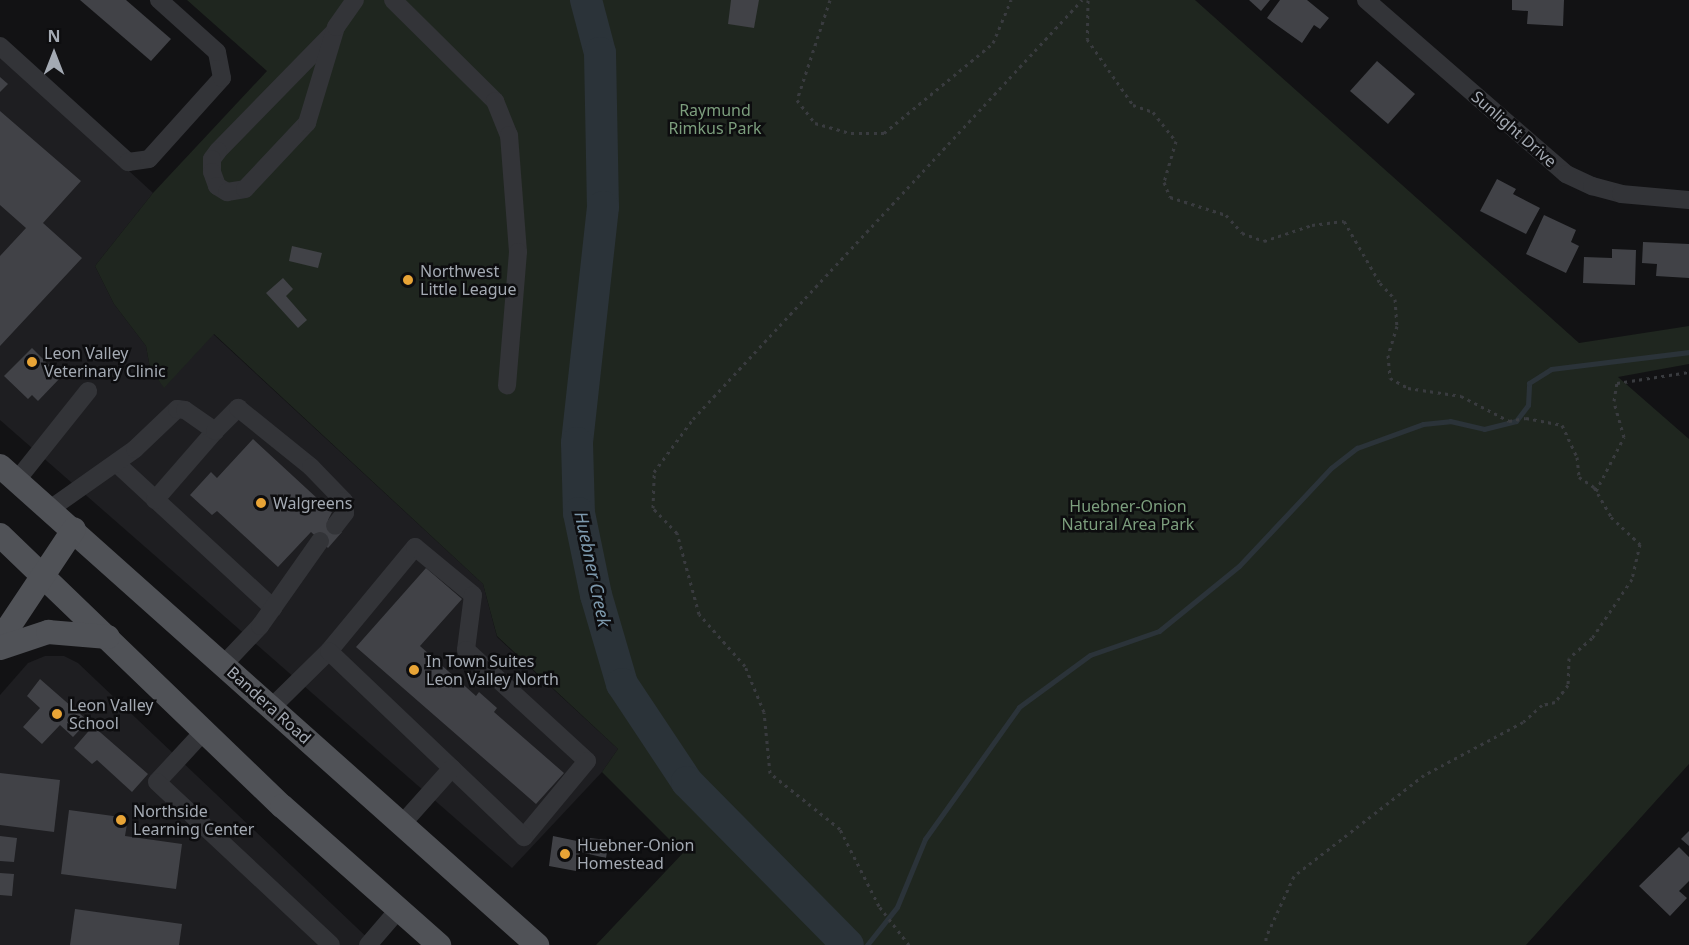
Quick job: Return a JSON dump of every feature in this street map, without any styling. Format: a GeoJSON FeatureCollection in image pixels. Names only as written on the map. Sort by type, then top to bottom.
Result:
{"type":"FeatureCollection","features":[{"type":"Feature","properties":{"kind":"main road","name":"Bandera Road"},"geometry":{"type":"LineString","coordinates":[[8,473],[74,529],[537,945]]}},
{"type":"Feature","properties":{"kind":"main road"},"geometry":{"type":"LineString","coordinates":[[0,640],[74,529]]}},
{"type":"Feature","properties":{"kind":"main road"},"geometry":{"type":"LineString","coordinates":[[0,535],[204,731],[439,945]]}},
{"type":"Feature","properties":{"kind":"main road"},"geometry":{"type":"LineString","coordinates":[[0,648],[29,635],[48,632],[108,637]]}},
{"type":"Feature","properties":{"kind":"street"},"geometry":{"type":"LineString","coordinates":[[0,46],[128,162],[149,159],[222,78],[217,52],[159,0]]}},
{"type":"Feature","properties":{"kind":"street"},"geometry":{"type":"LineString","coordinates":[[334,32],[307,123],[245,189],[227,192],[217,186],[212,172],[212,159],[218,150],[334,32],[356,0]]}},
{"type":"Feature","properties":{"kind":"street"},"geometry":{"type":"LineString","coordinates":[[393,0],[495,101],[509,135],[518,252],[507,386]]}},
{"type":"Feature","properties":{"kind":"street","name":"Sunlight Drive"},"geometry":{"type":"LineString","coordinates":[[1368,1],[1566,174],[1592,186],[1621,194],[1689,200]]}},
{"type":"Feature","properties":{"kind":"street"},"geometry":{"type":"LineString","coordinates":[[8,473],[88,391]]}},
{"type":"Feature","properties":{"kind":"street"},"geometry":{"type":"LineString","coordinates":[[155,500],[238,408],[311,467],[344,501],[345,513],[335,526]]}},
{"type":"Feature","properties":{"kind":"street"},"geometry":{"type":"LineString","coordinates":[[51,509],[116,463],[177,409],[185,410],[215,431]]}},
{"type":"Feature","properties":{"kind":"street"},"geometry":{"type":"LineString","coordinates":[[116,463],[273,608]]}},
{"type":"Feature","properties":{"kind":"street"},"geometry":{"type":"LineString","coordinates":[[224,664],[273,608],[320,541]]}},
{"type":"Feature","properties":{"kind":"street"},"geometry":{"type":"LineString","coordinates":[[272,707],[329,651],[415,547],[473,595],[466,650],[587,761],[524,837],[329,651]]}},
{"type":"Feature","properties":{"kind":"street"},"geometry":{"type":"LineString","coordinates":[[204,731],[157,782],[331,945]]}},
{"type":"Feature","properties":{"kind":"street"},"geometry":{"type":"LineString","coordinates":[[402,824],[452,768]]}},
{"type":"Feature","properties":{"kind":"street"},"geometry":{"type":"LineString","coordinates":[[368,945],[399,909]]}},
{"type":"Feature","properties":{"kind":"path"},"geometry":{"type":"LineString","coordinates":[[830,0],[797,100],[815,123],[851,133],[884,133],[993,43],[1011,0]]}},
{"type":"Feature","properties":{"kind":"path"},"geometry":{"type":"LineString","coordinates":[[909,945],[879,906],[840,829],[770,773],[764,712],[745,666],[699,614],[677,533],[653,508],[654,472],[693,419],[1082,0]]}},
{"type":"Feature","properties":{"kind":"path"},"geometry":{"type":"LineString","coordinates":[[1088,0],[1087,39],[1133,105],[1153,112],[1176,141],[1164,182],[1170,196],[1226,215],[1242,233],[1264,241],[1312,225],[1344,221],[1380,284],[1395,298],[1397,326],[1388,355],[1390,378],[1408,388],[1461,396],[1509,421],[1526,418],[1562,425],[1577,457],[1579,477],[1596,491],[1611,517],[1640,544],[1632,579],[1592,638],[1569,658],[1568,685],[1555,702],[1542,705],[1523,722],[1424,775],[1294,876],[1266,937],[1266,945]]}},
{"type":"Feature","properties":{"kind":"path"},"geometry":{"type":"LineString","coordinates":[[1596,491],[1624,437],[1614,401],[1617,383],[1689,372]]}},
{"type":"Feature","properties":{"kind":"shaded area"},"geometry":{"type":"Polygon","coordinates":[[[0,52],[153,193],[95,266],[114,304],[146,346],[150,368],[164,387],[213,334],[483,584],[497,637],[618,749],[602,772],[512,868],[0,420],[0,52]]]}},
{"type":"Feature","properties":{"kind":"shaded area","name":"Northside Learning Center"},"geometry":{"type":"Polygon","coordinates":[[[45,656],[64,656],[78,663],[375,945],[0,945],[0,695],[28,663],[45,656]]]}},
{"type":"Feature","properties":{"kind":"green space","name":"Huebner-Onion Natural Area Park"},"geometry":{"type":"Polygon","coordinates":[[[187,0],[1195,0],[1579,343],[1689,326],[1689,364],[1618,377],[1689,439],[1689,764],[1526,945],[596,945],[683,853],[602,772],[618,749],[497,636],[483,584],[214,334],[164,388],[150,368],[146,346],[114,304],[95,266],[153,193],[267,71],[187,0]]]}},
{"type":"Feature","properties":{"kind":"building"},"geometry":{"type":"Polygon","coordinates":[[[80,0],[126,0],[171,39],[151,61],[80,0]]]}},
{"type":"Feature","properties":{"kind":"building"},"geometry":{"type":"Polygon","coordinates":[[[731,0],[759,0],[754,28],[728,24],[731,0]]]}},
{"type":"Feature","properties":{"kind":"building"},"geometry":{"type":"Polygon","coordinates":[[[1249,0],[1270,0],[1261,11],[1249,0]]]}},
{"type":"Feature","properties":{"kind":"building"},"geometry":{"type":"Polygon","coordinates":[[[1280,0],[1307,0],[1329,18],[1320,29],[1314,25],[1302,43],[1267,18],[1280,0]]]}},
{"type":"Feature","properties":{"kind":"building"},"geometry":{"type":"Polygon","coordinates":[[[1512,0],[1564,0],[1563,26],[1527,24],[1528,11],[1512,10],[1512,0]]]}},
{"type":"Feature","properties":{"kind":"building"},"geometry":{"type":"Polygon","coordinates":[[[1377,61],[1415,94],[1388,124],[1350,91],[1377,61]]]}},
{"type":"Feature","properties":{"kind":"building"},"geometry":{"type":"Polygon","coordinates":[[[0,77],[8,84],[0,92],[0,77]]]}},
{"type":"Feature","properties":{"kind":"building"},"geometry":{"type":"Polygon","coordinates":[[[0,111],[81,181],[43,223],[82,258],[0,346],[0,256],[26,228],[0,205],[0,111]]]}},
{"type":"Feature","properties":{"kind":"building"},"geometry":{"type":"Polygon","coordinates":[[[1497,179],[1516,189],[1513,194],[1540,208],[1526,234],[1480,211],[1497,179]]]}},
{"type":"Feature","properties":{"kind":"building"},"geometry":{"type":"Polygon","coordinates":[[[1544,215],[1576,230],[1571,242],[1579,246],[1566,273],[1526,254],[1544,215]]]}},
{"type":"Feature","properties":{"kind":"building"},"geometry":{"type":"Polygon","coordinates":[[[1643,242],[1689,244],[1689,278],[1656,276],[1657,264],[1642,263],[1643,242]]]}},
{"type":"Feature","properties":{"kind":"building"},"geometry":{"type":"Polygon","coordinates":[[[292,246],[322,253],[318,268],[289,261],[292,246]]]}},
{"type":"Feature","properties":{"kind":"building"},"geometry":{"type":"Polygon","coordinates":[[[1612,249],[1636,250],[1635,285],[1583,283],[1584,257],[1612,258],[1612,249]]]}},
{"type":"Feature","properties":{"kind":"building"},"geometry":{"type":"Polygon","coordinates":[[[283,278],[293,289],[286,296],[307,320],[298,328],[266,293],[283,278]]]}},
{"type":"Feature","properties":{"kind":"building","name":"Leon Valley Veterinary Clinic"},"geometry":{"type":"Polygon","coordinates":[[[32,348],[61,377],[38,401],[32,395],[28,399],[4,376],[32,348]]]}},
{"type":"Feature","properties":{"kind":"building","name":"Walgreens"},"geometry":{"type":"Polygon","coordinates":[[[253,439],[332,512],[328,520],[342,532],[328,548],[311,532],[278,567],[217,511],[212,515],[190,495],[211,472],[217,478],[253,439]]]}},
{"type":"Feature","properties":{"kind":"building","name":"In Town Suites Leon Valley North"},"geometry":{"type":"Polygon","coordinates":[[[426,568],[462,599],[420,646],[476,696],[479,692],[497,708],[494,712],[564,773],[536,804],[356,647],[426,568]]]}},
{"type":"Feature","properties":{"kind":"building","name":"Leon Valley School"},"geometry":{"type":"Polygon","coordinates":[[[40,679],[88,721],[73,737],[60,725],[42,744],[23,727],[40,708],[27,696],[40,679]]]}},
{"type":"Feature","properties":{"kind":"building"},"geometry":{"type":"Polygon","coordinates":[[[93,726],[148,774],[132,792],[97,760],[92,764],[74,748],[93,726]]]}},
{"type":"Feature","properties":{"kind":"building"},"geometry":{"type":"Polygon","coordinates":[[[0,773],[60,780],[54,832],[0,825],[0,773]]]}},
{"type":"Feature","properties":{"kind":"building"},"geometry":{"type":"Polygon","coordinates":[[[69,810],[128,818],[125,836],[182,844],[176,889],[61,874],[69,810]]]}},
{"type":"Feature","properties":{"kind":"building"},"geometry":{"type":"Polygon","coordinates":[[[1689,831],[1689,846],[1681,839],[1689,831]]]}},
{"type":"Feature","properties":{"kind":"building"},"geometry":{"type":"Polygon","coordinates":[[[0,836],[17,838],[14,862],[0,861],[0,836]]]}},
{"type":"Feature","properties":{"kind":"building","name":"Huebner-Onion Homestead"},"geometry":{"type":"Polygon","coordinates":[[[553,836],[577,841],[578,837],[609,840],[606,858],[580,852],[576,871],[549,866],[553,836]]]}},
{"type":"Feature","properties":{"kind":"building"},"geometry":{"type":"Polygon","coordinates":[[[1679,847],[1689,857],[1689,881],[1679,891],[1687,898],[1670,916],[1639,886],[1679,847]]]}},
{"type":"Feature","properties":{"kind":"building"},"geometry":{"type":"Polygon","coordinates":[[[0,873],[14,874],[12,896],[0,895],[0,873]]]}},
{"type":"Feature","properties":{"kind":"building"},"geometry":{"type":"Polygon","coordinates":[[[75,909],[182,924],[179,945],[70,945],[75,909]]]}},
{"type":"Feature","properties":{"kind":"waterway","name":"Huebner Creek"},"geometry":{"type":"LineString","coordinates":[[586,0],[600,53],[603,207],[577,443],[579,513],[596,595],[622,684],[687,782],[848,945]]}},
{"type":"Feature","properties":{"kind":"waterway"},"geometry":{"type":"LineString","coordinates":[[867,945],[897,907],[925,839],[1019,707],[1090,655],[1159,631],[1239,566],[1331,468],[1357,448],[1423,424],[1450,421],[1484,429],[1516,421],[1528,405],[1529,383],[1551,369],[1689,352]]}},
{"type":"Feature","properties":{"kind":"place","name":"Northwest Little League"},"geometry":{"type":"Point","coordinates":[408,280]}},
{"type":"Feature","properties":{"kind":"place","name":"Leon Valley Veterinary Clinic"},"geometry":{"type":"Point","coordinates":[32,362]}},
{"type":"Feature","properties":{"kind":"place","name":"Walgreens"},"geometry":{"type":"Point","coordinates":[261,503]}},
{"type":"Feature","properties":{"kind":"place","name":"In Town Suites Leon Valley North"},"geometry":{"type":"Point","coordinates":[414,670]}},
{"type":"Feature","properties":{"kind":"place","name":"Leon Valley School"},"geometry":{"type":"Point","coordinates":[57,714]}},
{"type":"Feature","properties":{"kind":"place","name":"Northside Learning Center"},"geometry":{"type":"Point","coordinates":[121,820]}},
{"type":"Feature","properties":{"kind":"place","name":"Huebner-Onion Homestead"},"geometry":{"type":"Point","coordinates":[565,854]}},
{"type":"Feature","properties":{"kind":"park label","name":"Raymund Rimkus Park"},"geometry":{"type":"Point","coordinates":[715,119]}}]}
